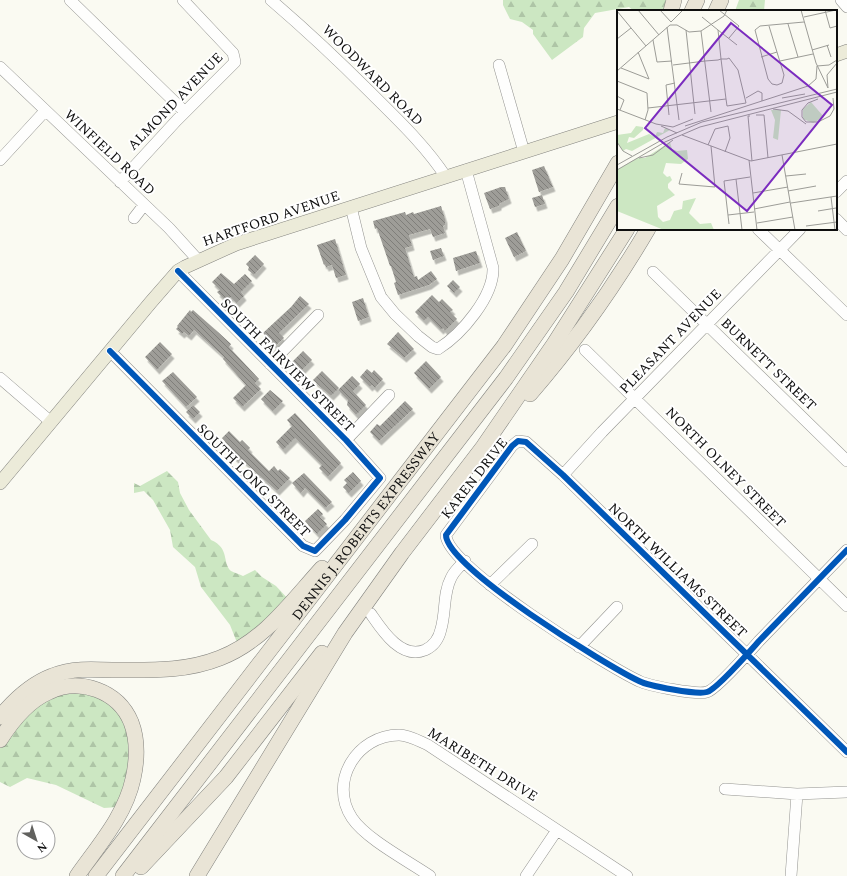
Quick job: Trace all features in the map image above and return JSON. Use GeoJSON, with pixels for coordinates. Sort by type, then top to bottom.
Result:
{"type":"FeatureCollection","features":[{"type":"Feature","properties":{"kind":"highway"},"geometry":{"type":"LineString","coordinates":[[671,10],[674,0]]}},
{"type":"Feature","properties":{"kind":"highway"},"geometry":{"type":"LineString","coordinates":[[692,10],[697,0]]}},
{"type":"Feature","properties":{"kind":"highway"},"geometry":{"type":"LineString","coordinates":[[716,10],[721,0]]}},
{"type":"Feature","properties":{"kind":"highway","name":"DENNIS J. ROBERTS EXPRESSWAY"},"geometry":{"type":"LineString","coordinates":[[96,876],[520,323],[581,229],[617,164]]}},
{"type":"Feature","properties":{"kind":"highway","name":"DENNIS J. ROBERTS EXPRESSWAY"},"geometry":{"type":"LineString","coordinates":[[124,876],[506,378],[566,292],[617,208]]}},
{"type":"Feature","properties":{"kind":"highway"},"geometry":{"type":"LineString","coordinates":[[132,876],[230,773],[368,592],[402,552],[483,447],[554,344],[626,230]]}},
{"type":"Feature","properties":{"kind":"highway"},"geometry":{"type":"LineString","coordinates":[[483,447],[579,336],[612,288],[647,230]]}},
{"type":"Feature","properties":{"kind":"highway"},"geometry":{"type":"LineString","coordinates":[[0,717],[32,686],[44,679],[62,673],[90,670],[179,669],[201,665],[232,653],[252,640],[274,622],[388,497]]}},
{"type":"Feature","properties":{"kind":"highway"},"geometry":{"type":"LineString","coordinates":[[197,876],[314,681],[402,552]]}},
{"type":"Feature","properties":{"kind":"highway"},"geometry":{"type":"LineString","coordinates":[[0,740],[17,717],[33,702],[49,692],[63,687],[78,685],[101,691],[119,705],[128,717],[134,731],[136,749],[135,769],[130,789],[114,823],[76,876]]}},
{"type":"Feature","properties":{"kind":"main road"},"geometry":{"type":"LineString","coordinates":[[837,55],[847,51]]}},
{"type":"Feature","properties":{"kind":"main road","name":"HARTFORD AVENUE"},"geometry":{"type":"LineString","coordinates":[[0,484],[178,271],[227,247],[617,122]]}},
{"type":"Feature","properties":{"kind":"street"},"geometry":{"type":"LineString","coordinates":[[70,0],[185,112]]}},
{"type":"Feature","properties":{"kind":"street","name":"ALMOND AVENUE"},"geometry":{"type":"LineString","coordinates":[[120,182],[185,112],[235,62],[236,59],[233,53],[183,0]]}},
{"type":"Feature","properties":{"kind":"street","name":"WOODWARD ROAD"},"geometry":{"type":"LineString","coordinates":[[271,0],[318,41],[404,125],[435,161],[446,177]]}},
{"type":"Feature","properties":{"kind":"street"},"geometry":{"type":"LineString","coordinates":[[842,0],[847,8]]}},
{"type":"Feature","properties":{"kind":"street"},"geometry":{"type":"LineString","coordinates":[[499,65],[524,152]]}},
{"type":"Feature","properties":{"kind":"street","name":"WINFIELD ROAD"},"geometry":{"type":"LineString","coordinates":[[0,67],[144,205],[198,260]]}},
{"type":"Feature","properties":{"kind":"street"},"geometry":{"type":"LineString","coordinates":[[0,160],[45,111]]}},
{"type":"Feature","properties":{"kind":"street"},"geometry":{"type":"LineString","coordinates":[[351,207],[361,248],[381,297],[395,314],[418,336],[436,349],[443,346],[455,335],[478,309],[493,282],[493,268],[466,170]]}},
{"type":"Feature","properties":{"kind":"street"},"geometry":{"type":"LineString","coordinates":[[837,191],[847,181]]}},
{"type":"Feature","properties":{"kind":"street"},"geometry":{"type":"LineString","coordinates":[[134,218],[144,205]]}},
{"type":"Feature","properties":{"kind":"street"},"geometry":{"type":"LineString","coordinates":[[837,220],[847,230]]}},
{"type":"Feature","properties":{"kind":"street"},"geometry":{"type":"LineString","coordinates":[[759,230],[847,315]]}},
{"type":"Feature","properties":{"kind":"street","name":"PLEASANT AVENUE"},"geometry":{"type":"LineString","coordinates":[[563,475],[799,230]]}},
{"type":"Feature","properties":{"kind":"street","name":"SOUTH FAIRVIEW STREET"},"geometry":{"type":"LineString","coordinates":[[178,271],[346,440],[380,478]]}},
{"type":"Feature","properties":{"kind":"street","name":"BURNETT STREET"},"geometry":{"type":"LineString","coordinates":[[653,272],[847,461]]}},
{"type":"Feature","properties":{"kind":"street"},"geometry":{"type":"LineString","coordinates":[[270,364],[318,315]]}},
{"type":"Feature","properties":{"kind":"street","name":"NORTH OLNEY STREET"},"geometry":{"type":"LineString","coordinates":[[585,350],[756,519],[847,606]]}},
{"type":"Feature","properties":{"kind":"street","name":"SOUTH LONG STREET"},"geometry":{"type":"LineString","coordinates":[[110,351],[251,494],[308,549],[315,551],[326,542],[380,478]]}},
{"type":"Feature","properties":{"kind":"street"},"geometry":{"type":"LineString","coordinates":[[0,378],[52,422]]}},
{"type":"Feature","properties":{"kind":"street"},"geometry":{"type":"LineString","coordinates":[[346,440],[389,395]]}},
{"type":"Feature","properties":{"kind":"street","name":"KAREN DRIVE"},"geometry":{"type":"LineString","coordinates":[[465,561],[452,548],[446,538],[446,535],[512,446],[518,441],[526,442]]}},
{"type":"Feature","properties":{"kind":"street","name":"NORTH WILLIAMS STREET"},"geometry":{"type":"LineString","coordinates":[[526,442],[563,475],[847,752]]}},
{"type":"Feature","properties":{"kind":"street"},"geometry":{"type":"LineString","coordinates":[[490,585],[532,544]]}},
{"type":"Feature","properties":{"kind":"street"},"geometry":{"type":"LineString","coordinates":[[371,614],[388,637],[404,649],[415,652],[430,647],[440,634],[447,589],[451,577],[465,561],[490,585],[523,610],[614,669],[641,682],[672,690],[699,693],[709,692],[847,550]]}},
{"type":"Feature","properties":{"kind":"street"},"geometry":{"type":"LineString","coordinates":[[579,647],[617,607]]}},
{"type":"Feature","properties":{"kind":"street","name":"MARIBETH DRIVE"},"geometry":{"type":"LineString","coordinates":[[430,876],[366,833],[349,813],[344,787],[349,763],[358,752],[379,738],[400,735],[410,737],[428,745],[627,876]]}},
{"type":"Feature","properties":{"kind":"street"},"geometry":{"type":"LineString","coordinates":[[725,790],[797,794],[847,792]]}},
{"type":"Feature","properties":{"kind":"street"},"geometry":{"type":"LineString","coordinates":[[791,876],[797,794]]}},
{"type":"Feature","properties":{"kind":"street"},"geometry":{"type":"LineString","coordinates":[[526,876],[557,830]]}},
{"type":"Feature","properties":{"kind":"green space"},"geometry":{"type":"Polygon","coordinates":[[[503,0],[672,0],[669,10],[633,10],[629,7],[595,13],[584,28],[583,37],[552,60],[533,34],[533,30],[522,22],[510,19],[503,5],[503,0]]]}},
{"type":"Feature","properties":{"kind":"green space"},"geometry":{"type":"Polygon","coordinates":[[[739,0],[765,0],[764,10],[735,10],[739,0]]]}},
{"type":"Feature","properties":{"kind":"green space"},"geometry":{"type":"Polygon","coordinates":[[[167,471],[178,482],[180,493],[189,510],[211,540],[221,547],[228,568],[231,571],[243,576],[255,570],[262,577],[276,586],[290,601],[238,645],[230,625],[201,587],[195,567],[173,547],[170,530],[153,500],[144,491],[134,493],[134,483],[140,486],[167,471]]]}},
{"type":"Feature","properties":{"kind":"green space"},"geometry":{"type":"Polygon","coordinates":[[[67,685],[113,701],[133,744],[119,807],[104,808],[56,785],[27,778],[10,787],[0,782],[0,736],[67,685]]]}},
{"type":"Feature","properties":{"kind":"building"},"geometry":{"type":"Polygon","coordinates":[[[544,166],[553,187],[539,192],[532,170],[544,166]]]}},
{"type":"Feature","properties":{"kind":"building"},"geometry":{"type":"Polygon","coordinates":[[[505,187],[509,199],[499,204],[499,206],[490,209],[484,193],[505,187]]]}},
{"type":"Feature","properties":{"kind":"building"},"geometry":{"type":"Polygon","coordinates":[[[542,195],[545,204],[535,207],[532,198],[542,195]]]}},
{"type":"Feature","properties":{"kind":"building"},"geometry":{"type":"Polygon","coordinates":[[[441,206],[445,219],[445,225],[443,226],[445,233],[433,237],[430,229],[409,235],[412,246],[405,248],[414,277],[417,276],[418,280],[431,271],[437,279],[429,285],[398,295],[391,266],[373,221],[405,212],[406,215],[413,212],[414,214],[441,206]]]}},
{"type":"Feature","properties":{"kind":"building"},"geometry":{"type":"Polygon","coordinates":[[[517,232],[526,251],[514,257],[505,238],[517,232]]]}},
{"type":"Feature","properties":{"kind":"building"},"geometry":{"type":"Polygon","coordinates":[[[335,239],[346,275],[336,278],[332,265],[326,267],[325,264],[324,265],[317,245],[335,239]]]}},
{"type":"Feature","properties":{"kind":"building"},"geometry":{"type":"Polygon","coordinates":[[[441,248],[444,256],[433,260],[430,251],[441,248]]]}},
{"type":"Feature","properties":{"kind":"building"},"geometry":{"type":"Polygon","coordinates":[[[476,251],[480,263],[456,271],[453,258],[476,251]]]}},
{"type":"Feature","properties":{"kind":"building"},"geometry":{"type":"Polygon","coordinates":[[[255,255],[264,264],[254,275],[248,270],[249,267],[246,264],[255,255]]]}},
{"type":"Feature","properties":{"kind":"building"},"geometry":{"type":"Polygon","coordinates":[[[221,273],[234,284],[245,274],[252,281],[241,292],[244,296],[237,303],[231,297],[226,301],[217,292],[220,290],[212,282],[221,273]]]}},
{"type":"Feature","properties":{"kind":"building"},"geometry":{"type":"Polygon","coordinates":[[[453,280],[460,287],[454,293],[447,286],[453,280]]]}},
{"type":"Feature","properties":{"kind":"building"},"geometry":{"type":"Polygon","coordinates":[[[432,295],[439,302],[442,299],[453,310],[450,312],[457,319],[445,331],[443,328],[441,330],[428,317],[424,321],[415,312],[432,295]]]}},
{"type":"Feature","properties":{"kind":"building"},"geometry":{"type":"Polygon","coordinates":[[[300,296],[309,304],[279,333],[284,338],[275,346],[263,333],[291,307],[300,296]]]}},
{"type":"Feature","properties":{"kind":"building"},"geometry":{"type":"Polygon","coordinates":[[[363,298],[369,317],[358,321],[352,302],[363,298]]]}},
{"type":"Feature","properties":{"kind":"building"},"geometry":{"type":"Polygon","coordinates":[[[190,310],[191,312],[193,310],[231,344],[229,347],[259,379],[255,383],[261,389],[242,407],[233,398],[246,385],[223,359],[224,357],[194,330],[189,336],[184,332],[182,334],[176,329],[190,310]]]}},
{"type":"Feature","properties":{"kind":"building"},"geometry":{"type":"Polygon","coordinates":[[[398,332],[414,349],[404,358],[387,344],[398,332]]]}},
{"type":"Feature","properties":{"kind":"building"},"geometry":{"type":"Polygon","coordinates":[[[160,342],[172,354],[157,370],[145,357],[160,342]]]}},
{"type":"Feature","properties":{"kind":"building"},"geometry":{"type":"Polygon","coordinates":[[[303,351],[312,360],[299,373],[290,364],[303,351]]]}},
{"type":"Feature","properties":{"kind":"building"},"geometry":{"type":"Polygon","coordinates":[[[426,361],[441,377],[429,389],[414,373],[426,361]]]}},
{"type":"Feature","properties":{"kind":"building"},"geometry":{"type":"Polygon","coordinates":[[[367,369],[372,373],[374,370],[383,379],[375,388],[372,385],[370,387],[360,377],[367,369]]]}},
{"type":"Feature","properties":{"kind":"building"},"geometry":{"type":"Polygon","coordinates":[[[322,371],[339,388],[331,396],[313,380],[322,371]]]}},
{"type":"Feature","properties":{"kind":"building"},"geometry":{"type":"Polygon","coordinates":[[[173,372],[197,397],[186,407],[162,381],[173,372]]]}},
{"type":"Feature","properties":{"kind":"building"},"geometry":{"type":"Polygon","coordinates":[[[352,376],[360,384],[353,391],[366,405],[356,415],[347,405],[348,400],[338,390],[352,376]]]}},
{"type":"Feature","properties":{"kind":"building"},"geometry":{"type":"Polygon","coordinates":[[[270,390],[283,401],[273,411],[261,399],[270,390]]]}},
{"type":"Feature","properties":{"kind":"building"},"geometry":{"type":"Polygon","coordinates":[[[405,401],[413,409],[379,441],[370,432],[377,424],[380,426],[405,401]]]}},
{"type":"Feature","properties":{"kind":"building"},"geometry":{"type":"Polygon","coordinates":[[[193,405],[200,412],[193,419],[186,412],[193,405]]]}},
{"type":"Feature","properties":{"kind":"building"},"geometry":{"type":"Polygon","coordinates":[[[295,413],[341,463],[328,477],[319,468],[322,465],[295,438],[283,450],[276,442],[292,426],[287,420],[295,413]]]}},
{"type":"Feature","properties":{"kind":"building"},"geometry":{"type":"Polygon","coordinates":[[[229,431],[240,442],[242,440],[250,448],[248,450],[269,471],[274,466],[278,471],[280,469],[290,478],[277,491],[240,458],[237,460],[229,452],[232,449],[222,438],[229,431]]]}},
{"type":"Feature","properties":{"kind":"building"},"geometry":{"type":"Polygon","coordinates":[[[353,472],[361,481],[349,493],[343,487],[347,483],[344,480],[353,472]]]}},
{"type":"Feature","properties":{"kind":"building"},"geometry":{"type":"Polygon","coordinates":[[[304,473],[332,502],[325,508],[305,488],[301,493],[292,483],[304,473]]]}},
{"type":"Feature","properties":{"kind":"building"},"geometry":{"type":"Polygon","coordinates":[[[318,509],[323,514],[320,517],[327,524],[317,534],[305,521],[318,509]]]}},
{"type":"Feature","properties":{"kind":"cycle path"},"geometry":{"type":"LineString","coordinates":[[110,351],[303,546],[315,551],[345,520],[380,478],[346,440],[178,271]]}},
{"type":"Feature","properties":{"kind":"cycle path"},"geometry":{"type":"LineString","coordinates":[[847,550],[759,641],[748,653],[741,661],[718,684],[707,692],[702,693],[673,690],[639,681],[564,637],[530,614],[472,569],[453,550],[446,535],[512,446],[518,441],[526,442],[563,475],[847,752]]}}]}
